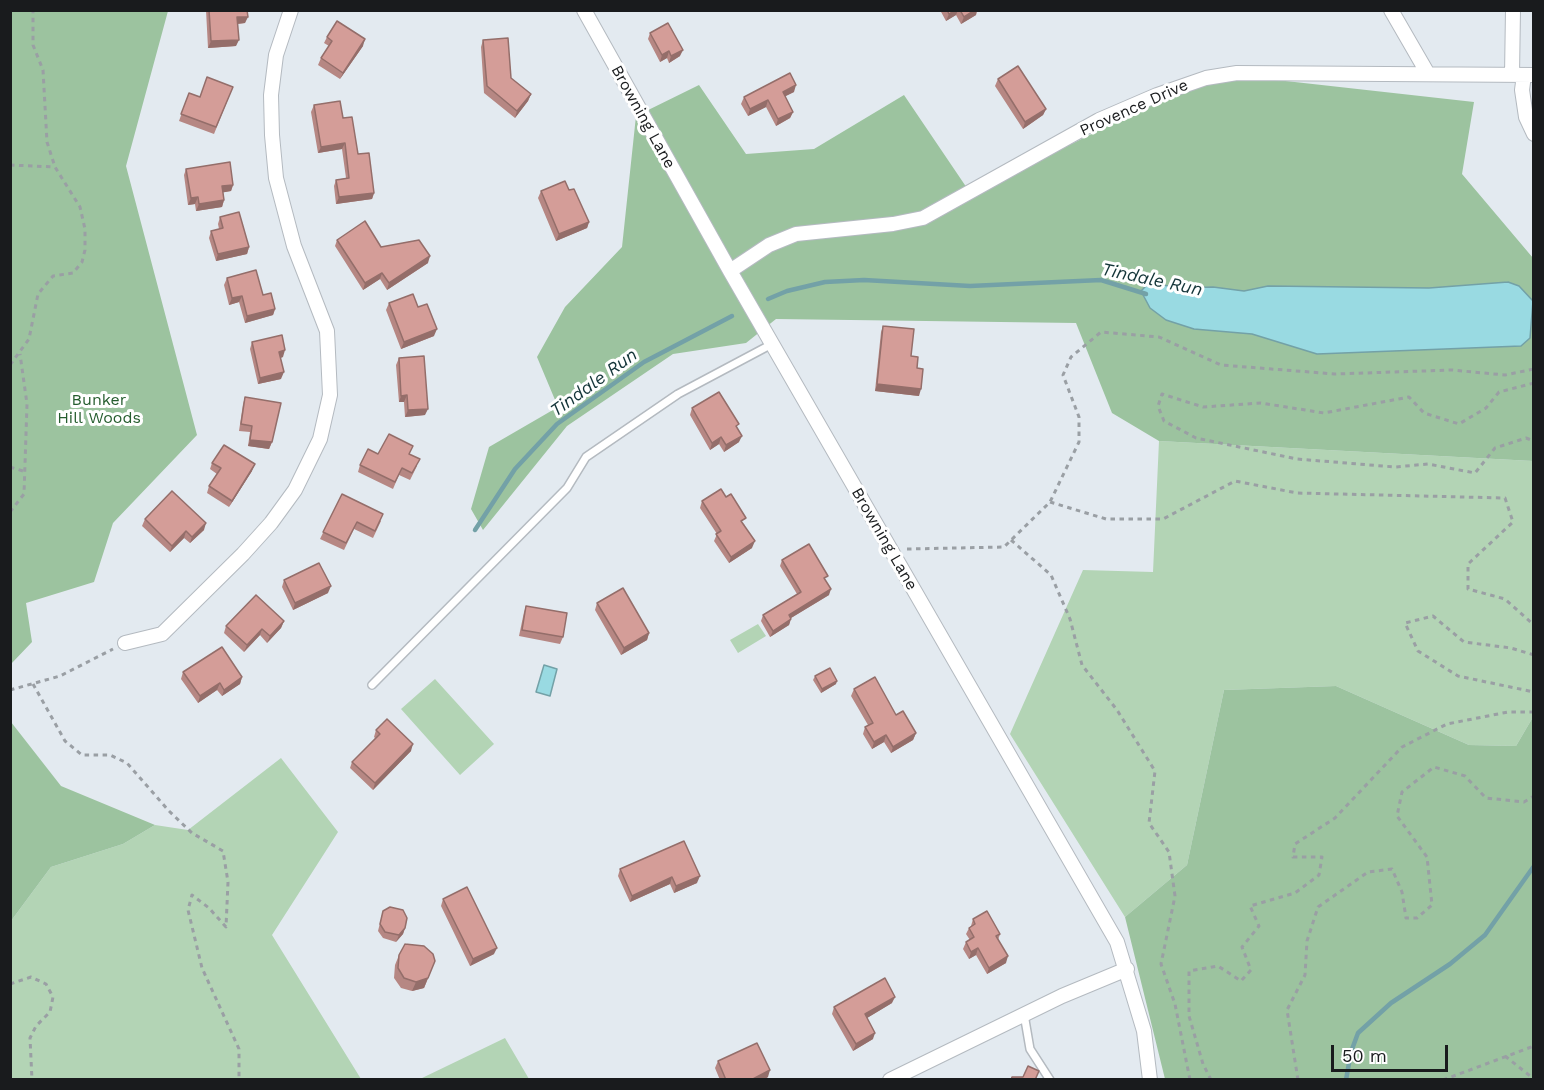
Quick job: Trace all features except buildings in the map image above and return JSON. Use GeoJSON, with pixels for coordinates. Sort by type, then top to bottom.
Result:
{"type":"FeatureCollection","features":[{"type":"Feature","properties":{"kind":"street"},"geometry":{"type":"LineString","coordinates":[[125,643],[162,634],[243,554],[271,523],[295,490],[320,439],[330,395],[327,331],[294,246],[276,178],[273,135],[271,95],[276,55],[291,10]]}},
{"type":"Feature","properties":{"kind":"street","name":"Browning Lane"},"geometry":{"type":"LineString","coordinates":[[584,10],[730,271],[1086,884],[1117,942],[1144,1031],[1150,1080]]}},
{"type":"Feature","properties":{"kind":"street"},"geometry":{"type":"LineString","coordinates":[[1391,10],[1428,74]]}},
{"type":"Feature","properties":{"kind":"street"},"geometry":{"type":"LineString","coordinates":[[1513,10],[1523,75],[1522,90],[1526,117],[1533,134]]}},
{"type":"Feature","properties":{"kind":"street","name":"Provence Drive"},"geometry":{"type":"LineString","coordinates":[[730,271],[770,245],[796,234],[893,224],[923,218],[1099,120],[1157,95],[1206,78],[1237,73],[1523,75]]}},
{"type":"Feature","properties":{"kind":"street"},"geometry":{"type":"LineString","coordinates":[[899,1078],[1024,1014],[1127,969]]}},
{"type":"Feature","properties":{"kind":"lane"},"geometry":{"type":"LineString","coordinates":[[372,685],[567,488],[586,457],[678,393],[772,344]]}},
{"type":"Feature","properties":{"kind":"lane"},"geometry":{"type":"LineString","coordinates":[[1024,1014],[1030,1049],[1050,1080]]}},
{"type":"Feature","properties":{"kind":"path"},"geometry":{"type":"LineString","coordinates":[[10,365],[29,339],[38,294],[53,276],[73,273],[82,262],[85,250],[85,229],[80,207],[55,167],[47,142],[43,70],[33,45],[33,10]]}},
{"type":"Feature","properties":{"kind":"path"},"geometry":{"type":"LineString","coordinates":[[10,165],[55,167]]}},
{"type":"Feature","properties":{"kind":"path"},"geometry":{"type":"LineString","coordinates":[[890,549],[1004,547],[1050,502],[1079,442],[1078,417],[1064,375],[1071,357],[1101,332],[1159,337],[1221,365],[1335,374],[1452,370],[1505,375],[1533,369]]}},
{"type":"Feature","properties":{"kind":"path"},"geometry":{"type":"LineString","coordinates":[[10,513],[24,494],[27,404],[20,354]]}},
{"type":"Feature","properties":{"kind":"path"},"geometry":{"type":"LineString","coordinates":[[1533,383],[1499,392],[1486,408],[1459,424],[1424,413],[1409,397],[1324,413],[1261,403],[1203,407],[1162,394],[1158,406],[1164,421],[1196,438],[1297,459],[1395,467],[1428,464],[1475,473],[1495,448],[1526,438],[1533,441]]}},
{"type":"Feature","properties":{"kind":"path"},"geometry":{"type":"LineString","coordinates":[[10,467],[23,471]]}},
{"type":"Feature","properties":{"kind":"path"},"geometry":{"type":"LineString","coordinates":[[1050,502],[1106,519],[1163,519],[1235,481],[1297,493],[1505,498],[1513,522],[1468,564],[1468,589],[1505,599],[1533,626]]}},
{"type":"Feature","properties":{"kind":"path"},"geometry":{"type":"LineString","coordinates":[[1011,540],[1051,574],[1070,619],[1082,665],[1118,710],[1155,771],[1149,823],[1168,852],[1175,896],[1161,964],[1174,1004],[1190,1080]]}},
{"type":"Feature","properties":{"kind":"path"},"geometry":{"type":"LineString","coordinates":[[1533,655],[1511,648],[1464,642],[1433,616],[1405,623],[1418,651],[1458,676],[1533,692]]}},
{"type":"Feature","properties":{"kind":"path"},"geometry":{"type":"LineString","coordinates":[[10,690],[60,676],[125,643]]}},
{"type":"Feature","properties":{"kind":"path"},"geometry":{"type":"LineString","coordinates":[[33,684],[65,741],[82,755],[110,755],[127,763],[184,825],[222,851],[228,882],[229,906],[226,927],[209,908],[192,895],[188,910],[202,968],[239,1049],[239,1080]]}},
{"type":"Feature","properties":{"kind":"path"},"geometry":{"type":"LineString","coordinates":[[1211,1080],[1203,1064],[1189,1016],[1189,970],[1218,966],[1241,981],[1251,970],[1242,947],[1259,926],[1250,906],[1295,893],[1319,874],[1322,857],[1293,857],[1295,844],[1335,818],[1402,747],[1447,724],[1508,712],[1533,712]]}},
{"type":"Feature","properties":{"kind":"path"},"geometry":{"type":"LineString","coordinates":[[1298,1080],[1287,1010],[1305,975],[1308,941],[1318,908],[1368,872],[1392,869],[1402,892],[1406,918],[1417,918],[1432,905],[1427,857],[1397,816],[1402,792],[1434,767],[1465,776],[1486,798],[1524,802],[1533,796]]}},
{"type":"Feature","properties":{"kind":"path"},"geometry":{"type":"LineString","coordinates":[[10,984],[31,977],[46,984],[53,998],[50,1012],[36,1026],[30,1038],[32,1080]]}},
{"type":"Feature","properties":{"kind":"path"},"geometry":{"type":"LineString","coordinates":[[1443,1080],[1533,1046]]}},
{"type":"Feature","properties":{"kind":"path"},"geometry":{"type":"LineString","coordinates":[[1505,1056],[1533,1079]]}},
{"type":"Feature","properties":{"kind":"green space","name":"Bunker Hill Woods"},"geometry":{"type":"Polygon","coordinates":[[[11,10],[168,11],[126,166],[197,435],[113,523],[94,582],[26,603],[32,642],[11,664],[11,10]]]}},
{"type":"Feature","properties":{"kind":"green space"},"geometry":{"type":"Polygon","coordinates":[[[1214,73],[1474,102],[1462,174],[1533,258],[1533,461],[1159,441],[1112,413],[1076,323],[776,319],[746,343],[673,354],[567,426],[483,530],[471,509],[489,447],[558,407],[537,357],[565,307],[622,247],[636,116],[699,85],[746,154],[814,149],[904,95],[971,194],[1214,73]]]}},
{"type":"Feature","properties":{"kind":"green space"},"geometry":{"type":"Polygon","coordinates":[[[1159,441],[1533,461],[1533,717],[1516,746],[1469,745],[1336,686],[1224,690],[1187,865],[1125,917],[1010,734],[1083,570],[1153,572],[1159,441]]]}},
{"type":"Feature","properties":{"kind":"green space"},"geometry":{"type":"Polygon","coordinates":[[[758,624],[766,636],[738,653],[730,640],[758,624]]]}},
{"type":"Feature","properties":{"kind":"green space"},"geometry":{"type":"Polygon","coordinates":[[[435,679],[494,744],[460,775],[401,709],[435,679]]]}},
{"type":"Feature","properties":{"kind":"green space"},"geometry":{"type":"Polygon","coordinates":[[[1336,686],[1469,745],[1516,746],[1533,717],[1533,1079],[1165,1079],[1125,917],[1187,865],[1224,690],[1336,686]]]}},
{"type":"Feature","properties":{"kind":"green space"},"geometry":{"type":"Polygon","coordinates":[[[11,722],[61,786],[155,825],[123,844],[51,867],[11,921],[11,722]]]}},
{"type":"Feature","properties":{"kind":"green space"},"geometry":{"type":"Polygon","coordinates":[[[281,758],[338,832],[272,935],[361,1079],[11,1080],[11,921],[51,867],[123,844],[155,825],[188,830],[281,758]]]}},
{"type":"Feature","properties":{"kind":"green space"},"geometry":{"type":"Polygon","coordinates":[[[505,1038],[529,1079],[420,1079],[505,1038]]]}},
{"type":"Feature","properties":{"kind":"water"},"geometry":{"type":"Polygon","coordinates":[[[1508,282],[1519,286],[1533,301],[1530,338],[1521,346],[1317,354],[1252,334],[1194,329],[1166,320],[1150,308],[1141,291],[1149,283],[1182,288],[1213,287],[1244,291],[1268,286],[1429,288],[1508,282]]]}},
{"type":"Feature","properties":{"kind":"water"},"geometry":{"type":"Polygon","coordinates":[[[544,665],[557,669],[550,696],[536,692],[544,665]]]}},
{"type":"Feature","properties":{"kind":"waterway","name":"Tindale Run"},"geometry":{"type":"LineString","coordinates":[[768,299],[787,291],[825,282],[864,280],[970,286],[1101,280],[1146,294]]}},
{"type":"Feature","properties":{"kind":"waterway","name":"Tindale Run"},"geometry":{"type":"LineString","coordinates":[[475,530],[515,469],[557,424],[644,362],[732,316]]}},
{"type":"Feature","properties":{"kind":"waterway"},"geometry":{"type":"LineString","coordinates":[[1346,1080],[1351,1052],[1358,1033],[1391,1003],[1450,964],[1485,935],[1534,866]]}}]}
